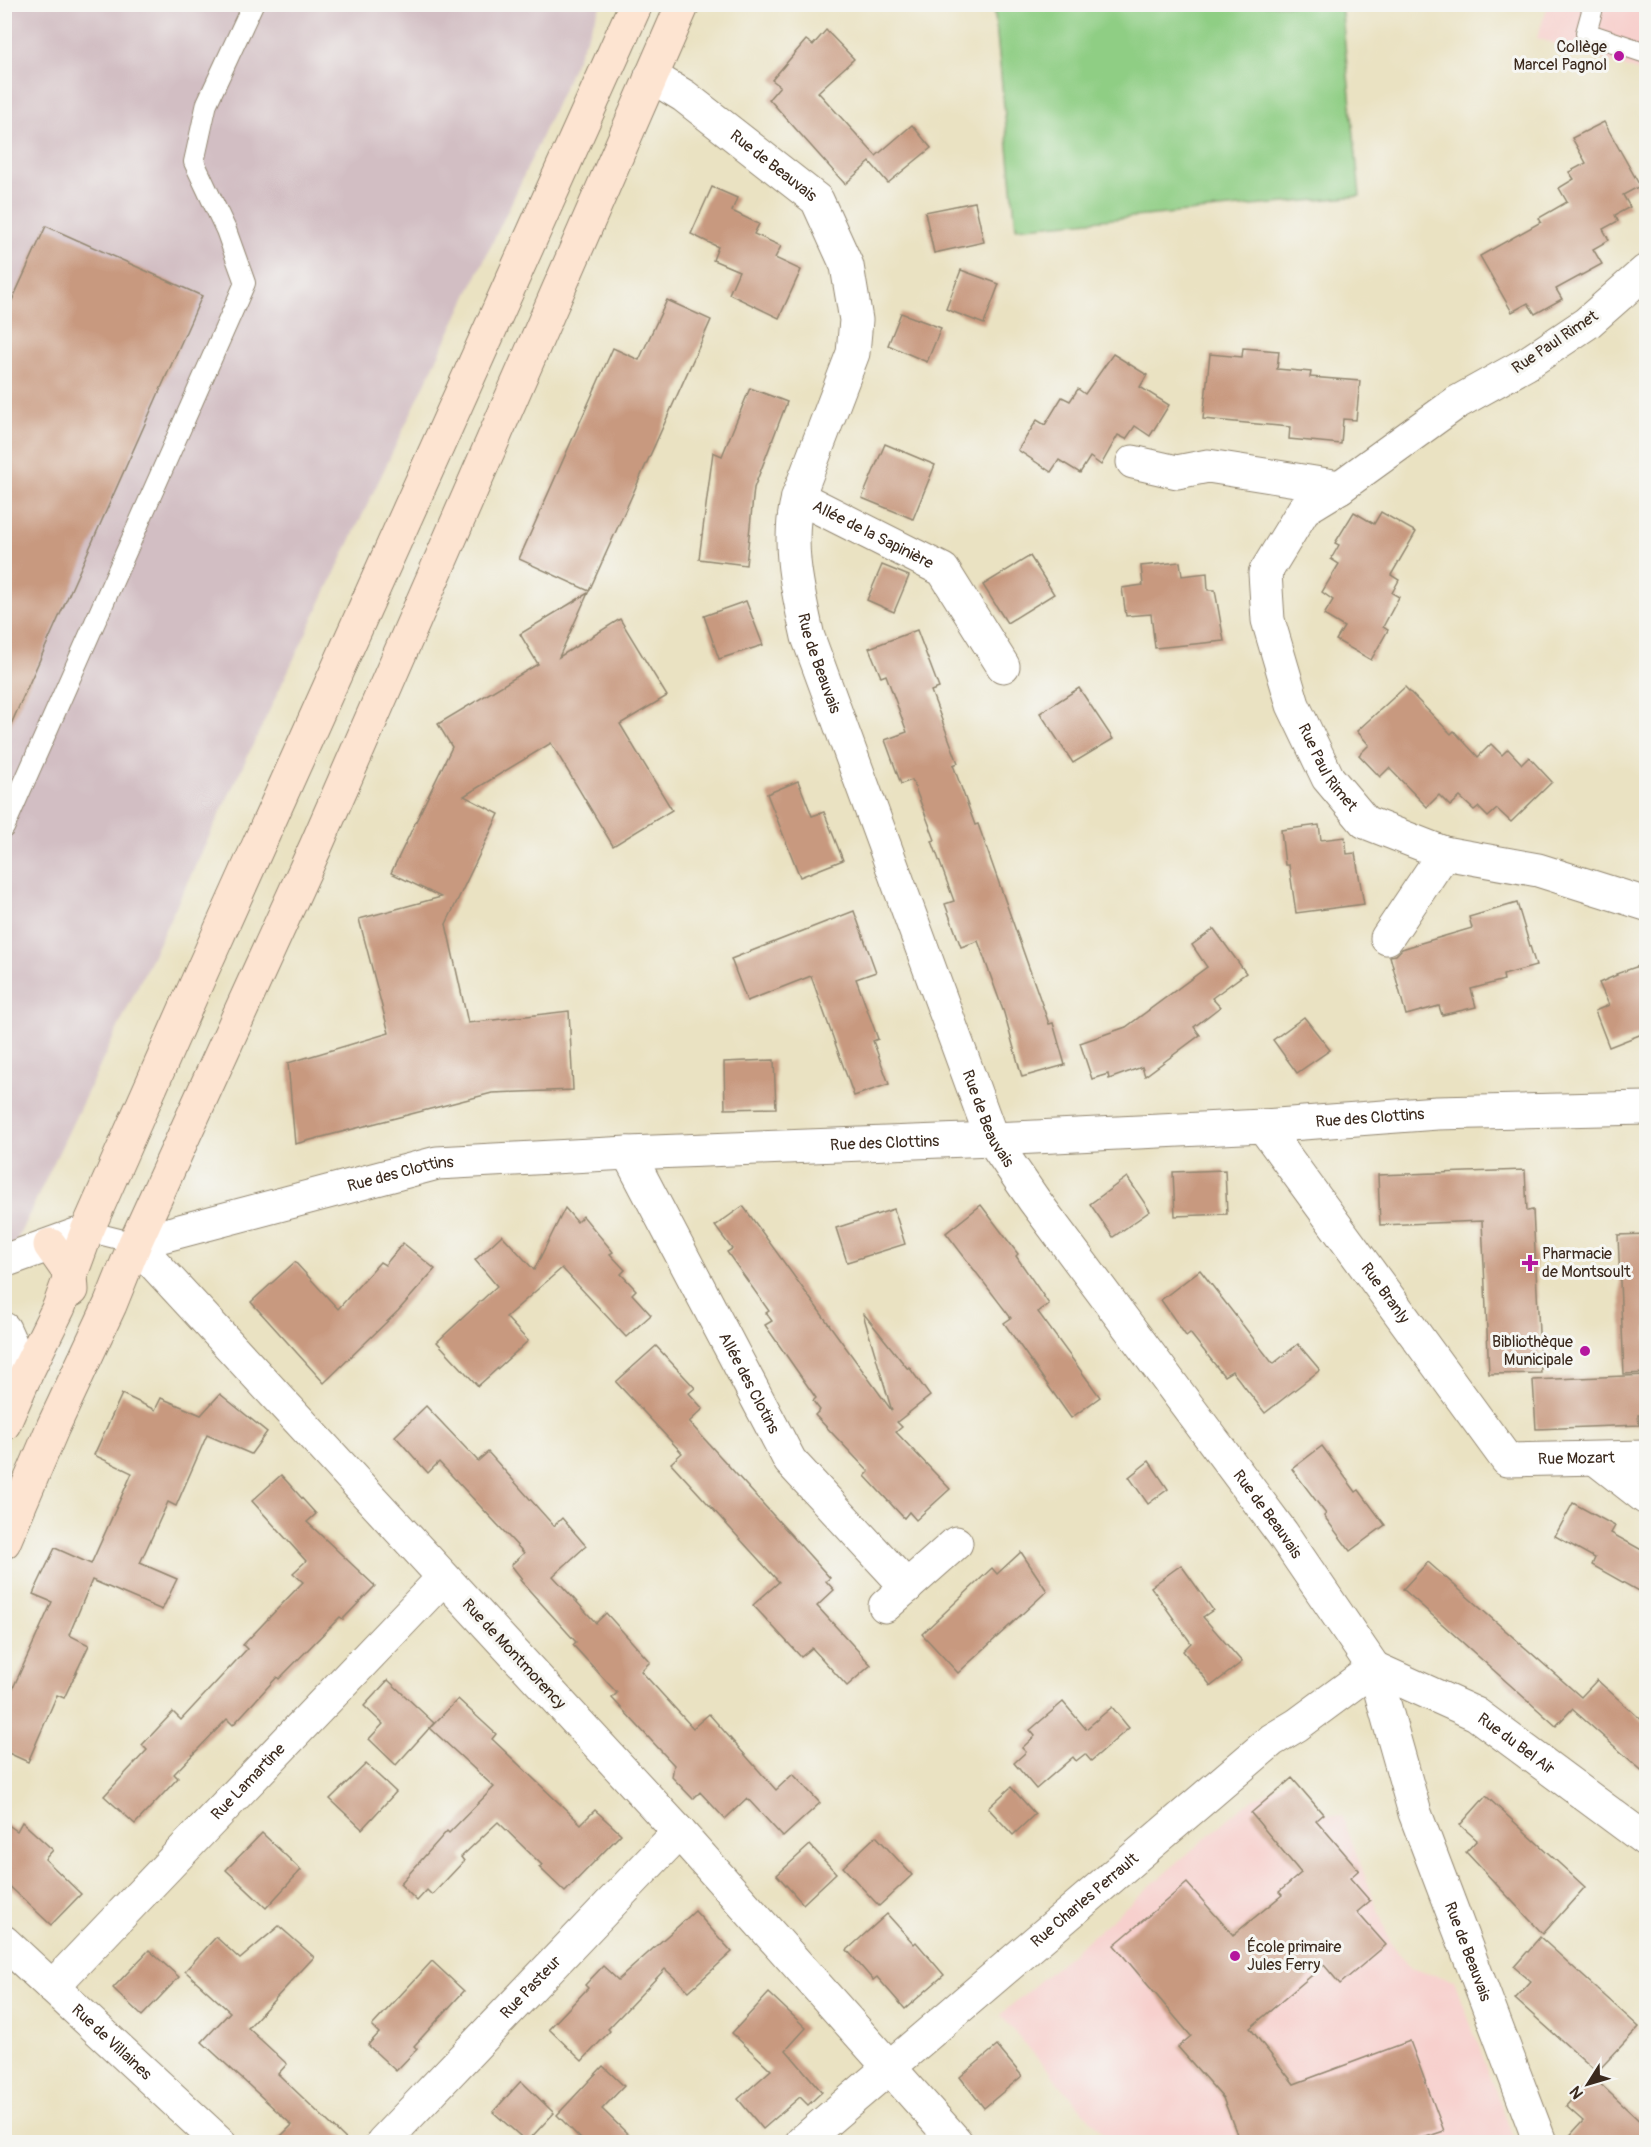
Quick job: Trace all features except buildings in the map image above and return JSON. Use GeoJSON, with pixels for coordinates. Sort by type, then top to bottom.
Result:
{"type":"FeatureCollection","features":[{"type":"Feature","properties":{"kind":"street"},"geometry":{"type":"LineString","coordinates":[[4,1424],[59,1307],[87,1231],[636,4]]}},
{"type":"Feature","properties":{"kind":"street"},"geometry":{"type":"LineString","coordinates":[[4,1542],[53,1428],[111,1305],[135,1243],[316,846],[683,4]]}},
{"type":"Feature","properties":{"kind":"street","name":"Rue de Beauvais"},"geometry":{"type":"LineString","coordinates":[[651,76],[684,96],[817,200],[847,266],[856,320],[853,353],[798,496],[794,513],[794,571],[808,638],[992,1139],[1034,1200],[1281,1533],[1374,1668],[1414,1813],[1540,2142]]}},
{"type":"Feature","properties":{"kind":"street","name":"Rue Paul Rimet"},"geometry":{"type":"LineString","coordinates":[[1647,271],[1587,323],[1526,363],[1456,403],[1340,487],[1304,508],[1265,573],[1268,620],[1293,705],[1328,778],[1365,822],[1444,853],[1538,870],[1647,904]]}},
{"type":"Feature","properties":{"kind":"street"},"geometry":{"type":"LineString","coordinates":[[1133,462],[1177,472],[1208,466],[1340,487]]}},
{"type":"Feature","properties":{"kind":"street","name":"Allée de la Sapinière"},"geometry":{"type":"LineString","coordinates":[[798,496],[943,570],[1003,666]]}},
{"type":"Feature","properties":{"kind":"street"},"geometry":{"type":"LineString","coordinates":[[1387,938],[1444,853]]}},
{"type":"Feature","properties":{"kind":"street","name":"Rue des Clottins"},"geometry":{"type":"LineString","coordinates":[[135,1243],[437,1163],[628,1152],[992,1139],[1263,1126],[1437,1113],[1647,1108]]}},
{"type":"Feature","properties":{"kind":"street","name":"Rue Branly"},"geometry":{"type":"LineString","coordinates":[[1263,1126],[1508,1460]]}},
{"type":"Feature","properties":{"kind":"street","name":"Allée des Clotins"},"geometry":{"type":"LineString","coordinates":[[628,1152],[790,1461],[896,1597],[956,1543]]}},
{"type":"Feature","properties":{"kind":"street"},"geometry":{"type":"LineString","coordinates":[[4,1261],[87,1231]]}},
{"type":"Feature","properties":{"kind":"street","name":"Rue de Montmorency"},"geometry":{"type":"LineString","coordinates":[[135,1243],[679,1832],[956,2142]]}},
{"type":"Feature","properties":{"kind":"street"},"geometry":{"type":"LineString","coordinates":[[50,1245],[71,1275],[74,1330],[53,1428]]}},
{"type":"Feature","properties":{"kind":"street"},"geometry":{"type":"LineString","coordinates":[[4,1329],[25,1376]]}},
{"type":"Feature","properties":{"kind":"street","name":"Rue Mozart"},"geometry":{"type":"LineString","coordinates":[[1508,1460],[1647,1457]]}},
{"type":"Feature","properties":{"kind":"street"},"geometry":{"type":"LineString","coordinates":[[1596,1459],[1647,1498]]}},
{"type":"Feature","properties":{"kind":"street","name":"Rue Lamartine"},"geometry":{"type":"LineString","coordinates":[[52,1987],[443,1578]]}},
{"type":"Feature","properties":{"kind":"street","name":"Rue du Bel Air"},"geometry":{"type":"LineString","coordinates":[[1374,1668],[1476,1714],[1647,1840]]}},
{"type":"Feature","properties":{"kind":"street","name":"Rue Charles Perrault"},"geometry":{"type":"LineString","coordinates":[[802,2142],[1272,1740],[1297,1725],[1374,1668]]}},
{"type":"Feature","properties":{"kind":"street","name":"Rue Pasteur"},"geometry":{"type":"LineString","coordinates":[[383,2142],[679,1832]]}},
{"type":"Feature","properties":{"kind":"street","name":"Rue de Villaines"},"geometry":{"type":"LineString","coordinates":[[4,1942],[219,2142]]}},
{"type":"Feature","properties":{"kind":"lane"},"geometry":{"type":"LineString","coordinates":[[4,828],[245,283],[226,230],[194,162],[207,103],[253,4]]}},
{"type":"Feature","properties":{"kind":"lane"},"geometry":{"type":"LineString","coordinates":[[1594,4],[1586,33],[1647,53]]}},
{"type":"Feature","properties":{"kind":"lane"},"geometry":{"type":"LineString","coordinates":[[87,1231],[135,1243]]}},
{"type":"Feature","properties":{"kind":"shaded area"},"geometry":{"type":"Polygon","coordinates":[[[5,5],[601,5],[516,193],[5,1265],[5,5]]]}},
{"type":"Feature","properties":{"kind":"shaded area","name":"Collège Marcel Pagnol"},"geometry":{"type":"Polygon","coordinates":[[[1548,5],[1646,5],[1646,74],[1537,38],[1548,5]]]}},
{"type":"Feature","properties":{"kind":"shaded area","name":"École primaire Jules Ferry"},"geometry":{"type":"Polygon","coordinates":[[[1292,1778],[1323,1814],[1342,1816],[1390,1942],[1410,1969],[1454,1980],[1515,2142],[1110,2142],[1000,2015],[1243,1806],[1292,1778]]]}},
{"type":"Feature","properties":{"kind":"green space"},"geometry":{"type":"Polygon","coordinates":[[[994,5],[1341,5],[1360,196],[1016,228],[994,5]]]}},
{"type":"Feature","properties":{"kind":"place","name":"Collège Marcel Pagnol"},"geometry":{"type":"Point","coordinates":[1619,56]}},
{"type":"Feature","properties":{"kind":"place","name":"Pharmacie de Montsoult"},"geometry":{"type":"Point","coordinates":[1530,1263]}},
{"type":"Feature","properties":{"kind":"place","name":"Bibliothèque Municipale"},"geometry":{"type":"Point","coordinates":[1585,1351]}},
{"type":"Feature","properties":{"kind":"place","name":"École primaire Jules Ferry"},"geometry":{"type":"Point","coordinates":[1235,1956]}}]}
